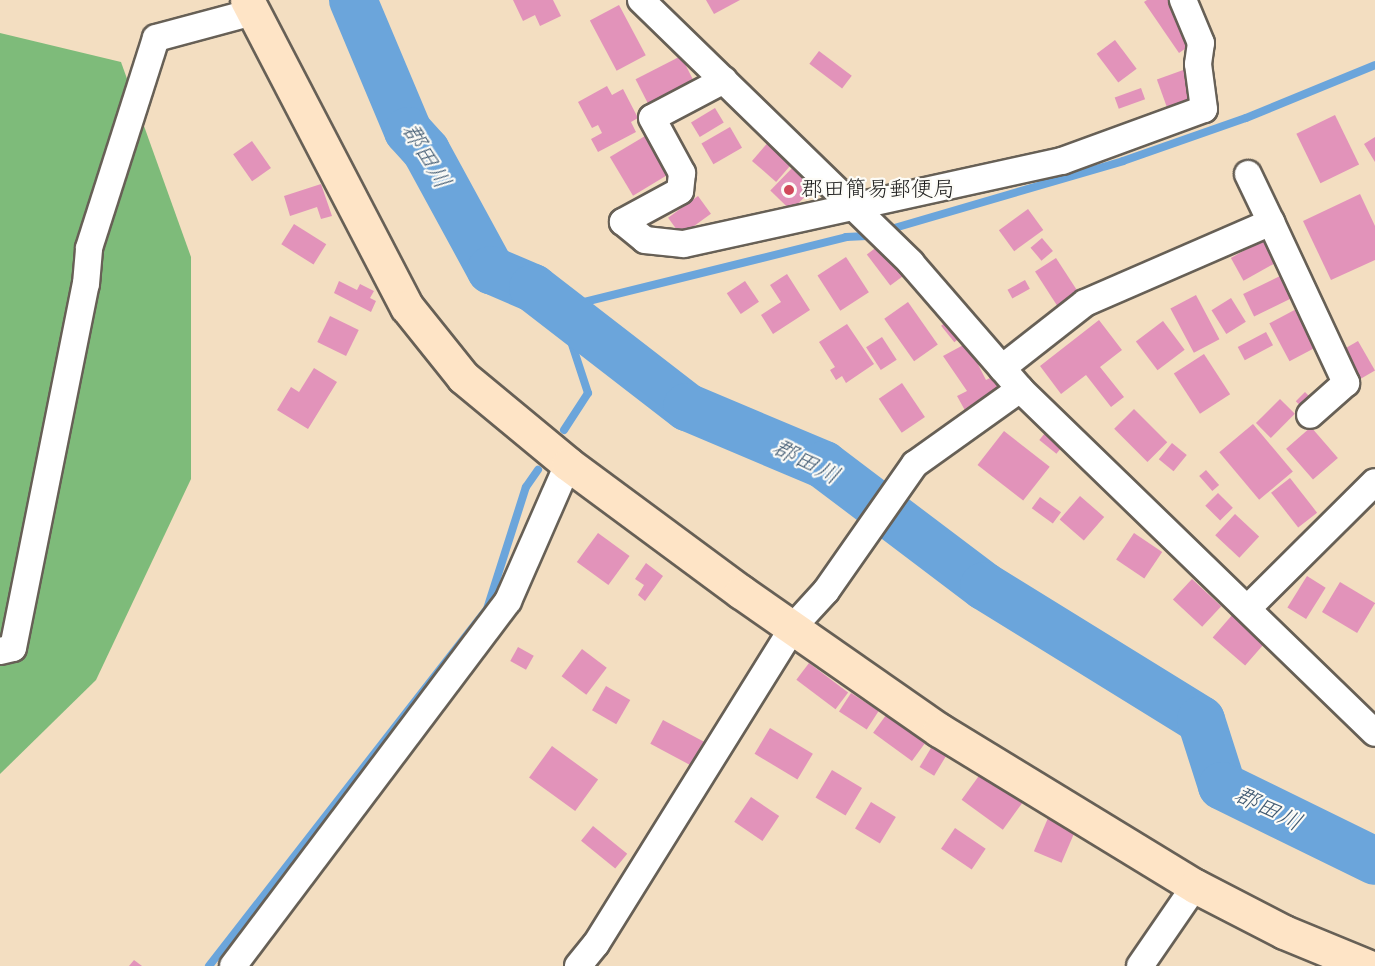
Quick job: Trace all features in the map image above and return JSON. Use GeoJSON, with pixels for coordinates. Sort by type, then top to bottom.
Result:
{"type":"FeatureCollection","features":[{"type":"Feature","properties":{"kind":"street"},"geometry":{"type":"LineString","coordinates":[[641,0],[893,246],[1020,388],[1249,608],[1375,733]]}},
{"type":"Feature","properties":{"kind":"street"},"geometry":{"type":"LineString","coordinates":[[723,80],[652,118],[682,173],[680,190],[623,222],[645,240],[684,244],[860,214],[1062,161],[1204,109],[1198,64],[1201,43],[1183,0]]}},
{"type":"Feature","properties":{"kind":"street"},"geometry":{"type":"LineString","coordinates":[[0,651],[13,648],[86,284],[89,249],[156,38],[250,6],[407,307],[463,377],[568,464],[939,730],[1196,886],[1284,932],[1367,966]]}},
{"type":"Feature","properties":{"kind":"street"},"geometry":{"type":"LineString","coordinates":[[1248,174],[1346,383],[1310,415]]}},
{"type":"Feature","properties":{"kind":"street"},"geometry":{"type":"LineString","coordinates":[[1002,368],[1085,303],[1271,222]]}},
{"type":"Feature","properties":{"kind":"street"},"geometry":{"type":"LineString","coordinates":[[578,966],[596,944],[794,627],[826,591],[915,464],[1020,388]]}},
{"type":"Feature","properties":{"kind":"street"},"geometry":{"type":"LineString","coordinates":[[233,966],[508,601],[568,464]]}},
{"type":"Feature","properties":{"kind":"street"},"geometry":{"type":"LineString","coordinates":[[1249,608],[1375,482]]}},
{"type":"Feature","properties":{"kind":"street"},"geometry":{"type":"LineString","coordinates":[[1140,966],[1196,886]]}},
{"type":"Feature","properties":{"kind":"green space"},"geometry":{"type":"Polygon","coordinates":[[[0,33],[121,62],[191,257],[191,479],[96,680],[0,774],[0,33]]]}},
{"type":"Feature","properties":{"kind":"building"},"geometry":{"type":"Polygon","coordinates":[[[513,0],[553,0],[561,16],[540,26],[535,15],[523,21],[513,0]]]}},
{"type":"Feature","properties":{"kind":"building"},"geometry":{"type":"Polygon","coordinates":[[[706,0],[740,0],[714,14],[706,0]]]}},
{"type":"Feature","properties":{"kind":"building"},"geometry":{"type":"Polygon","coordinates":[[[1172,0],[1199,39],[1179,53],[1144,2],[1172,0]]]}},
{"type":"Feature","properties":{"kind":"building"},"geometry":{"type":"Polygon","coordinates":[[[619,5],[646,55],[617,71],[590,20],[619,5]]]}},
{"type":"Feature","properties":{"kind":"building"},"geometry":{"type":"Polygon","coordinates":[[[1115,40],[1137,69],[1118,83],[1097,54],[1115,40]]]}},
{"type":"Feature","properties":{"kind":"building"},"geometry":{"type":"Polygon","coordinates":[[[819,51],[852,76],[842,88],[809,64],[819,51]]]}},
{"type":"Feature","properties":{"kind":"building"},"geometry":{"type":"Polygon","coordinates":[[[681,56],[696,85],[651,109],[636,79],[681,56]]]}},
{"type":"Feature","properties":{"kind":"building"},"geometry":{"type":"Polygon","coordinates":[[[1186,69],[1198,102],[1169,112],[1157,80],[1186,69]]]}},
{"type":"Feature","properties":{"kind":"building"},"geometry":{"type":"Polygon","coordinates":[[[607,86],[612,95],[623,89],[638,118],[631,122],[636,132],[598,152],[591,139],[602,133],[598,125],[592,128],[578,102],[607,86]]]}},
{"type":"Feature","properties":{"kind":"building"},"geometry":{"type":"Polygon","coordinates":[[[1141,88],[1145,99],[1119,109],[1115,98],[1141,88]]]}},
{"type":"Feature","properties":{"kind":"building"},"geometry":{"type":"Polygon","coordinates":[[[715,108],[724,123],[700,137],[691,122],[715,108]]]}},
{"type":"Feature","properties":{"kind":"building"},"geometry":{"type":"Polygon","coordinates":[[[1335,115],[1359,164],[1320,183],[1296,134],[1335,115]]]}},
{"type":"Feature","properties":{"kind":"building"},"geometry":{"type":"Polygon","coordinates":[[[730,127],[742,148],[713,164],[701,144],[730,127]]]}},
{"type":"Feature","properties":{"kind":"building"},"geometry":{"type":"Polygon","coordinates":[[[645,136],[668,175],[633,196],[610,157],[645,136]]]}},
{"type":"Feature","properties":{"kind":"building"},"geometry":{"type":"Polygon","coordinates":[[[1375,137],[1375,162],[1364,144],[1375,137]]]}},
{"type":"Feature","properties":{"kind":"building"},"geometry":{"type":"Polygon","coordinates":[[[771,139],[795,160],[776,182],[752,161],[771,139]]]}},
{"type":"Feature","properties":{"kind":"building"},"geometry":{"type":"Polygon","coordinates":[[[252,141],[271,168],[252,181],[233,154],[252,141]]]}},
{"type":"Feature","properties":{"kind":"building"},"geometry":{"type":"Polygon","coordinates":[[[796,164],[817,184],[791,211],[770,191],[796,164]]]}},
{"type":"Feature","properties":{"kind":"building"},"geometry":{"type":"Polygon","coordinates":[[[321,184],[332,216],[321,219],[317,207],[290,216],[284,196],[321,184]]]}},
{"type":"Feature","properties":{"kind":"building"},"geometry":{"type":"Polygon","coordinates":[[[1360,194],[1375,226],[1375,260],[1331,280],[1303,221],[1360,194]]]}},
{"type":"Feature","properties":{"kind":"building"},"geometry":{"type":"Polygon","coordinates":[[[698,196],[711,214],[681,236],[668,218],[698,196]]]}},
{"type":"Feature","properties":{"kind":"building"},"geometry":{"type":"Polygon","coordinates":[[[1028,209],[1043,230],[1014,251],[999,230],[1028,209]]]}},
{"type":"Feature","properties":{"kind":"building"},"geometry":{"type":"Polygon","coordinates":[[[294,224],[326,244],[314,264],[281,244],[294,224]]]}},
{"type":"Feature","properties":{"kind":"building"},"geometry":{"type":"Polygon","coordinates":[[[1042,238],[1053,251],[1041,261],[1031,248],[1042,238]]]}},
{"type":"Feature","properties":{"kind":"building"},"geometry":{"type":"Polygon","coordinates":[[[1265,239],[1278,262],[1243,281],[1231,258],[1265,239]]]}},
{"type":"Feature","properties":{"kind":"building"},"geometry":{"type":"Polygon","coordinates":[[[882,243],[905,274],[890,286],[867,254],[882,243]]]}},
{"type":"Feature","properties":{"kind":"building"},"geometry":{"type":"Polygon","coordinates":[[[846,257],[869,292],[840,311],[817,276],[846,257]]]}},
{"type":"Feature","properties":{"kind":"building"},"geometry":{"type":"Polygon","coordinates":[[[1056,258],[1083,299],[1062,313],[1035,272],[1056,258]]]}},
{"type":"Feature","properties":{"kind":"building"},"geometry":{"type":"Polygon","coordinates":[[[787,274],[810,310],[773,334],[761,315],[781,302],[770,285],[787,274]]]}},
{"type":"Feature","properties":{"kind":"building"},"geometry":{"type":"Polygon","coordinates":[[[1280,276],[1291,298],[1254,316],[1243,294],[1280,276]]]}},
{"type":"Feature","properties":{"kind":"building"},"geometry":{"type":"Polygon","coordinates":[[[1025,280],[1030,289],[1012,298],[1008,290],[1025,280]]]}},
{"type":"Feature","properties":{"kind":"building"},"geometry":{"type":"Polygon","coordinates":[[[339,281],[357,290],[360,284],[374,291],[370,298],[376,301],[371,312],[334,293],[339,281]]]}},
{"type":"Feature","properties":{"kind":"building"},"geometry":{"type":"Polygon","coordinates":[[[745,281],[759,302],[741,314],[727,293],[745,281]]]}},
{"type":"Feature","properties":{"kind":"building"},"geometry":{"type":"Polygon","coordinates":[[[1196,295],[1219,339],[1194,353],[1170,309],[1196,295]]]}},
{"type":"Feature","properties":{"kind":"building"},"geometry":{"type":"Polygon","coordinates":[[[1231,298],[1246,322],[1226,334],[1211,310],[1231,298]]]}},
{"type":"Feature","properties":{"kind":"building"},"geometry":{"type":"Polygon","coordinates":[[[908,302],[938,345],[914,361],[884,319],[908,302]]]}},
{"type":"Feature","properties":{"kind":"building"},"geometry":{"type":"Polygon","coordinates":[[[1302,306],[1322,344],[1290,361],[1269,323],[1302,306]]]}},
{"type":"Feature","properties":{"kind":"building"},"geometry":{"type":"Polygon","coordinates":[[[330,316],[359,330],[346,356],[317,342],[330,316]]]}},
{"type":"Feature","properties":{"kind":"building"},"geometry":{"type":"Polygon","coordinates":[[[952,317],[965,333],[954,342],[941,326],[952,317]]]}},
{"type":"Feature","properties":{"kind":"building"},"geometry":{"type":"Polygon","coordinates":[[[1099,320],[1122,350],[1100,367],[1124,397],[1111,407],[1086,375],[1061,394],[1040,366],[1099,320]]]}},
{"type":"Feature","properties":{"kind":"building"},"geometry":{"type":"Polygon","coordinates":[[[1163,321],[1185,350],[1158,370],[1136,341],[1163,321]]]}},
{"type":"Feature","properties":{"kind":"building"},"geometry":{"type":"Polygon","coordinates":[[[847,324],[874,364],[846,383],[842,376],[836,380],[830,370],[835,367],[819,342],[847,324]]]}},
{"type":"Feature","properties":{"kind":"building"},"geometry":{"type":"Polygon","coordinates":[[[1266,332],[1273,345],[1245,360],[1238,347],[1266,332]]]}},
{"type":"Feature","properties":{"kind":"building"},"geometry":{"type":"Polygon","coordinates":[[[882,337],[897,360],[881,370],[866,347],[882,337]]]}},
{"type":"Feature","properties":{"kind":"building"},"geometry":{"type":"Polygon","coordinates":[[[1358,341],[1375,370],[1361,378],[1344,349],[1358,341]]]}},
{"type":"Feature","properties":{"kind":"building"},"geometry":{"type":"Polygon","coordinates":[[[967,343],[986,380],[996,375],[1006,393],[967,414],[957,396],[967,391],[943,356],[967,343]]]}},
{"type":"Feature","properties":{"kind":"building"},"geometry":{"type":"Polygon","coordinates":[[[1204,354],[1230,394],[1200,414],[1174,374],[1204,354]]]}},
{"type":"Feature","properties":{"kind":"building"},"geometry":{"type":"Polygon","coordinates":[[[314,368],[337,382],[308,429],[277,410],[291,387],[299,392],[314,368]]]}},
{"type":"Feature","properties":{"kind":"building"},"geometry":{"type":"Polygon","coordinates":[[[902,383],[925,417],[902,433],[879,399],[902,383]]]}},
{"type":"Feature","properties":{"kind":"building"},"geometry":{"type":"Polygon","coordinates":[[[1305,392],[1315,402],[1306,411],[1296,401],[1305,392]]]}},
{"type":"Feature","properties":{"kind":"building"},"geometry":{"type":"Polygon","coordinates":[[[1280,399],[1295,414],[1271,438],[1256,423],[1280,399]]]}},
{"type":"Feature","properties":{"kind":"building"},"geometry":{"type":"Polygon","coordinates":[[[1134,409],[1167,442],[1147,462],[1114,429],[1134,409]]]}},
{"type":"Feature","properties":{"kind":"building"},"geometry":{"type":"Polygon","coordinates":[[[1253,424],[1293,471],[1259,500],[1219,452],[1253,424]]]}},
{"type":"Feature","properties":{"kind":"building"},"geometry":{"type":"Polygon","coordinates":[[[1311,427],[1338,458],[1313,480],[1286,449],[1311,427]]]}},
{"type":"Feature","properties":{"kind":"building"},"geometry":{"type":"Polygon","coordinates":[[[1004,431],[1050,467],[1023,501],[978,465],[1004,431]]]}},
{"type":"Feature","properties":{"kind":"building"},"geometry":{"type":"Polygon","coordinates":[[[1045,433],[1062,447],[1056,454],[1039,440],[1045,433]]]}},
{"type":"Feature","properties":{"kind":"building"},"geometry":{"type":"Polygon","coordinates":[[[1172,443],[1187,455],[1174,471],[1159,459],[1172,443]]]}},
{"type":"Feature","properties":{"kind":"building"},"geometry":{"type":"Polygon","coordinates":[[[1206,470],[1219,485],[1212,491],[1199,476],[1206,470]]]}},
{"type":"Feature","properties":{"kind":"building"},"geometry":{"type":"Polygon","coordinates":[[[1290,478],[1317,513],[1298,527],[1271,493],[1290,478]]]}},
{"type":"Feature","properties":{"kind":"building"},"geometry":{"type":"Polygon","coordinates":[[[1218,493],[1233,508],[1220,521],[1205,506],[1218,493]]]}},
{"type":"Feature","properties":{"kind":"building"},"geometry":{"type":"Polygon","coordinates":[[[1080,496],[1104,517],[1084,540],[1060,519],[1080,496]]]}},
{"type":"Feature","properties":{"kind":"building"},"geometry":{"type":"Polygon","coordinates":[[[1040,497],[1061,512],[1053,524],[1032,508],[1040,497]]]}},
{"type":"Feature","properties":{"kind":"building"},"geometry":{"type":"Polygon","coordinates":[[[1235,514],[1259,537],[1239,558],[1215,535],[1235,514]]]}},
{"type":"Feature","properties":{"kind":"building"},"geometry":{"type":"Polygon","coordinates":[[[598,533],[630,556],[608,585],[577,562],[598,533]]]}},
{"type":"Feature","properties":{"kind":"building"},"geometry":{"type":"Polygon","coordinates":[[[1134,533],[1162,552],[1144,579],[1116,560],[1134,533]]]}},
{"type":"Feature","properties":{"kind":"building"},"geometry":{"type":"Polygon","coordinates":[[[646,563],[663,576],[645,601],[638,595],[644,585],[635,579],[646,563]]]}},
{"type":"Feature","properties":{"kind":"building"},"geometry":{"type":"Polygon","coordinates":[[[1307,576],[1326,588],[1306,619],[1287,607],[1307,576]]]}},
{"type":"Feature","properties":{"kind":"building"},"geometry":{"type":"Polygon","coordinates":[[[1192,579],[1221,606],[1202,627],[1173,599],[1192,579]]]}},
{"type":"Feature","properties":{"kind":"building"},"geometry":{"type":"Polygon","coordinates":[[[1340,582],[1375,603],[1357,633],[1322,612],[1340,582]]]}},
{"type":"Feature","properties":{"kind":"building"},"geometry":{"type":"Polygon","coordinates":[[[1233,614],[1265,642],[1245,666],[1213,637],[1233,614]]]}},
{"type":"Feature","properties":{"kind":"building"},"geometry":{"type":"Polygon","coordinates":[[[518,647],[534,656],[526,670],[510,661],[518,647]]]}},
{"type":"Feature","properties":{"kind":"building"},"geometry":{"type":"Polygon","coordinates":[[[582,649],[607,668],[586,695],[562,676],[582,649]]]}},
{"type":"Feature","properties":{"kind":"building"},"geometry":{"type":"Polygon","coordinates":[[[809,663],[848,692],[835,709],[796,680],[809,663]]]}},
{"type":"Feature","properties":{"kind":"building"},"geometry":{"type":"Polygon","coordinates":[[[606,686],[630,700],[616,724],[592,710],[606,686]]]}},
{"type":"Feature","properties":{"kind":"building"},"geometry":{"type":"Polygon","coordinates":[[[851,693],[879,711],[867,729],[839,711],[851,693]]]}},
{"type":"Feature","properties":{"kind":"building"},"geometry":{"type":"Polygon","coordinates":[[[889,711],[928,739],[912,761],[873,733],[889,711]]]}},
{"type":"Feature","properties":{"kind":"building"},"geometry":{"type":"Polygon","coordinates":[[[663,720],[704,742],[692,766],[650,744],[663,720]]]}},
{"type":"Feature","properties":{"kind":"building"},"geometry":{"type":"Polygon","coordinates":[[[770,728],[813,754],[797,779],[755,754],[770,728]]]}},
{"type":"Feature","properties":{"kind":"building"},"geometry":{"type":"Polygon","coordinates":[[[934,743],[949,752],[934,776],[920,767],[934,743]]]}},
{"type":"Feature","properties":{"kind":"building"},"geometry":{"type":"Polygon","coordinates":[[[552,746],[598,780],[575,811],[529,778],[552,746]]]}},
{"type":"Feature","properties":{"kind":"building"},"geometry":{"type":"Polygon","coordinates":[[[832,770],[862,788],[846,815],[816,797],[832,770]]]}},
{"type":"Feature","properties":{"kind":"building"},"geometry":{"type":"Polygon","coordinates":[[[981,773],[1022,803],[1003,830],[962,800],[981,773]]]}},
{"type":"Feature","properties":{"kind":"building"},"geometry":{"type":"Polygon","coordinates":[[[751,797],[779,816],[762,841],[734,822],[751,797]]]}},
{"type":"Feature","properties":{"kind":"building"},"geometry":{"type":"Polygon","coordinates":[[[871,802],[896,817],[880,844],[855,829],[871,802]]]}},
{"type":"Feature","properties":{"kind":"building"},"geometry":{"type":"Polygon","coordinates":[[[1048,818],[1076,830],[1062,863],[1034,851],[1048,818]]]}},
{"type":"Feature","properties":{"kind":"building"},"geometry":{"type":"Polygon","coordinates":[[[593,826],[627,854],[615,868],[581,841],[593,826]]]}},
{"type":"Feature","properties":{"kind":"building"},"geometry":{"type":"Polygon","coordinates":[[[955,828],[986,849],[972,869],[941,849],[955,828]]]}},
{"type":"Feature","properties":{"kind":"building"},"geometry":{"type":"Polygon","coordinates":[[[134,960],[142,966],[129,966],[134,960]]]}},
{"type":"Feature","properties":{"kind":"waterway","name":"郡田川"},"geometry":{"type":"LineString","coordinates":[[353,0],[408,131],[426,151],[491,270],[533,288],[687,407],[824,465],[984,586],[1201,720],[1222,786],[1375,861]]}},
{"type":"Feature","properties":{"kind":"waterway"},"geometry":{"type":"LineString","coordinates":[[564,430],[588,393],[560,308],[846,237],[867,236],[1123,161],[1246,118],[1375,65]]}},
{"type":"Feature","properties":{"kind":"waterway"},"geometry":{"type":"LineString","coordinates":[[209,966],[487,609],[526,487],[538,470]]}},
{"type":"Feature","properties":{"kind":"place","name":"郡田簡易郵便局"},"geometry":{"type":"Point","coordinates":[789,190]}}]}
